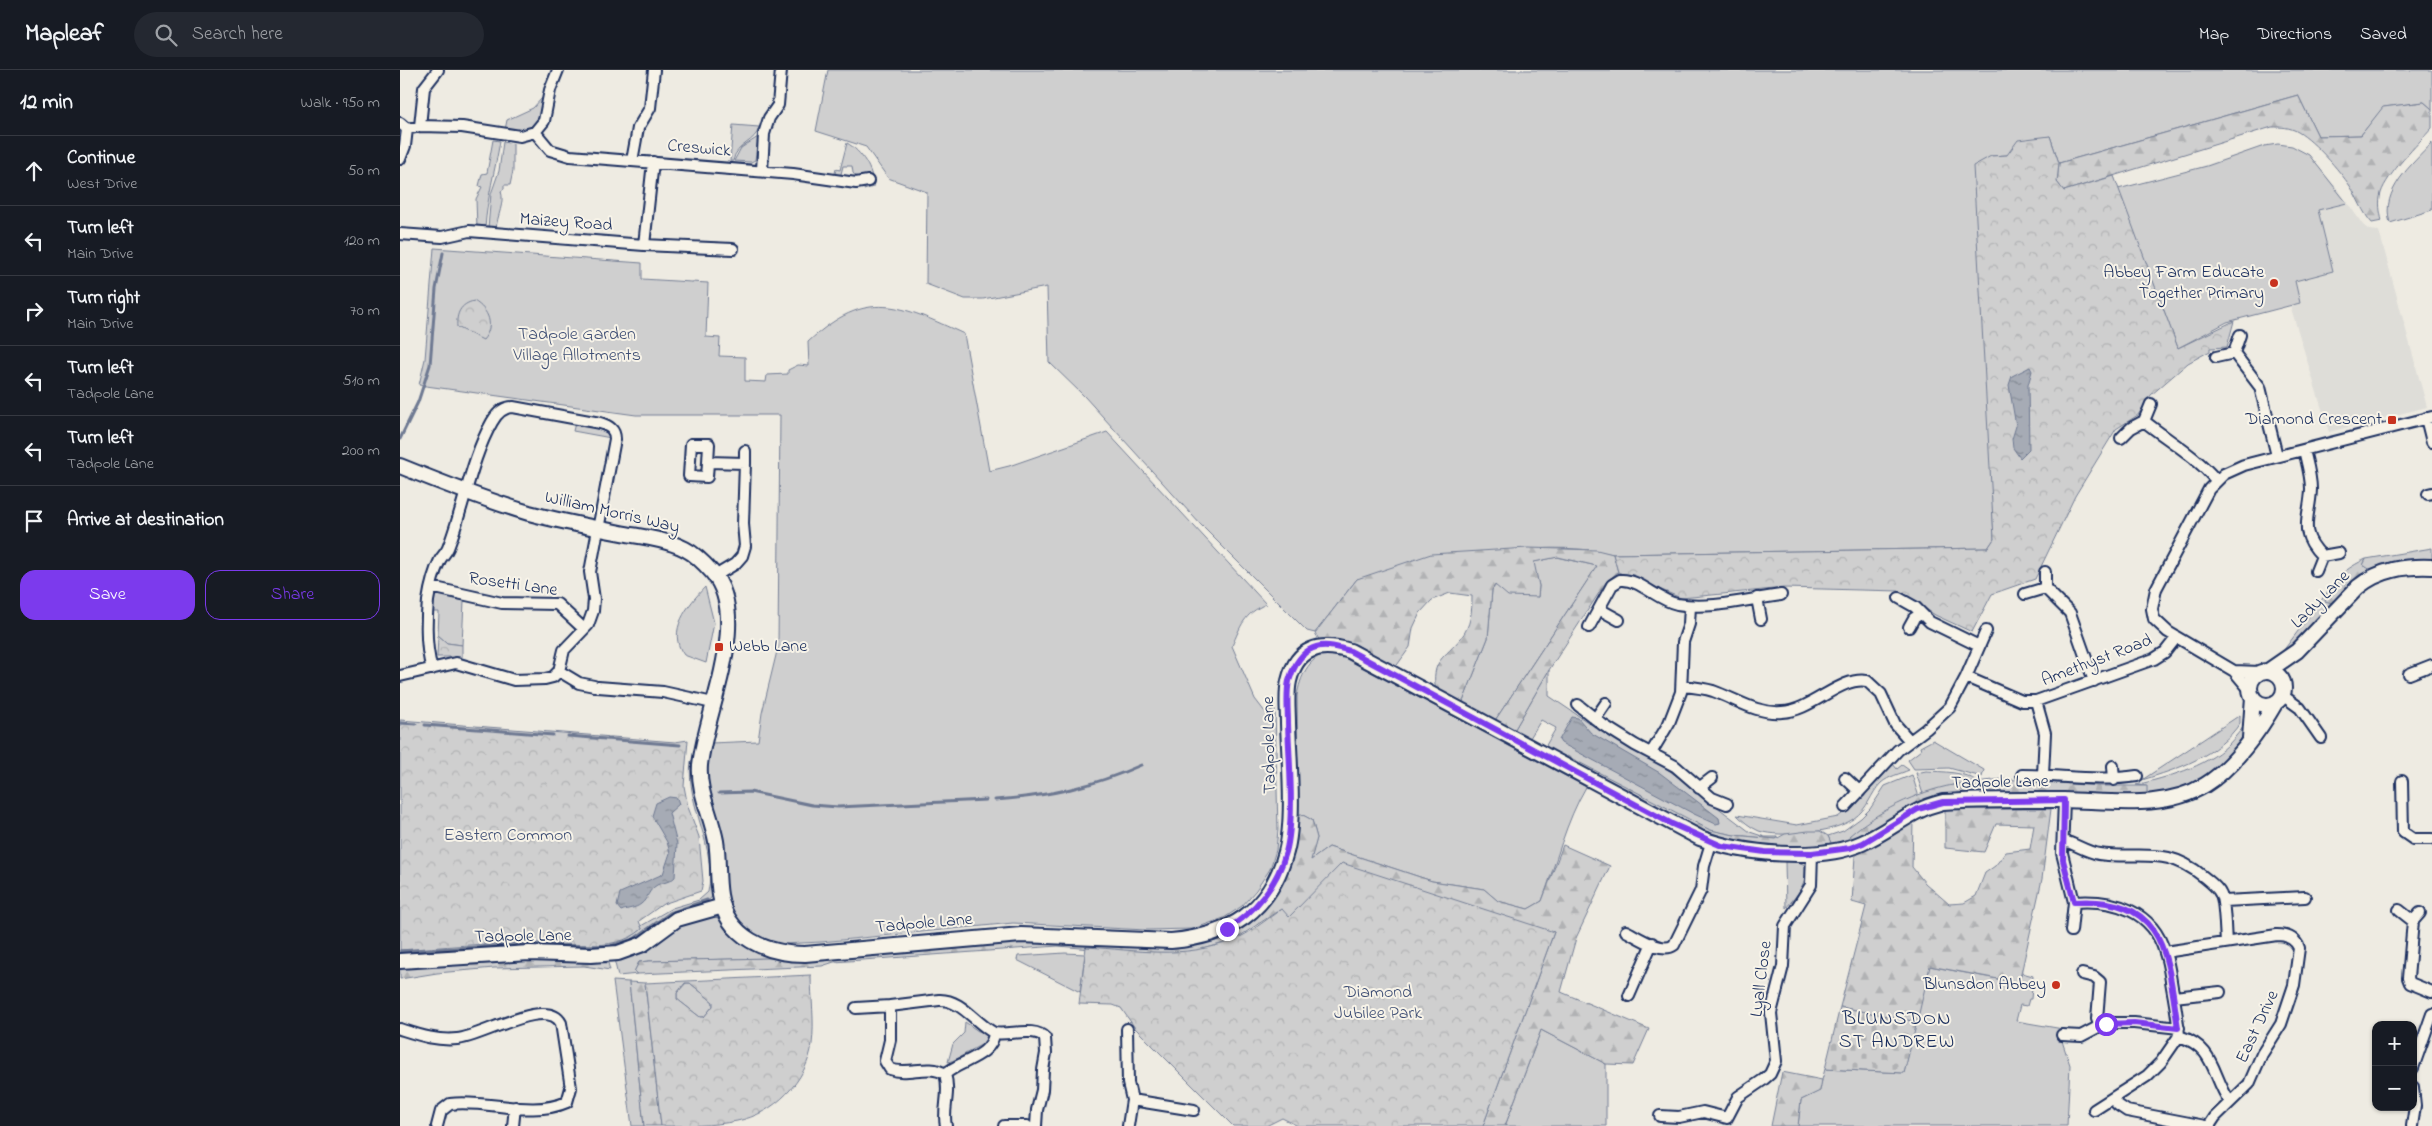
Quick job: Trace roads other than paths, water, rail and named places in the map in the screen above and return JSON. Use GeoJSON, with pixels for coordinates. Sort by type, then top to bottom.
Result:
{"type":"FeatureCollection","features":[{"type":"Feature","properties":{"kind":"street"},"geometry":{"type":"LineString","coordinates":[[420,126],[424,88],[438,70]]}},
{"type":"Feature","properties":{"kind":"street"},"geometry":{"type":"LineString","coordinates":[[400,159],[405,146],[403,126],[462,127],[520,136],[535,132],[544,121],[550,90],[558,70]]}},
{"type":"Feature","properties":{"kind":"street"},"geometry":{"type":"LineString","coordinates":[[632,161],[635,136],[650,108],[654,70]]}},
{"type":"Feature","properties":{"kind":"street"},"geometry":{"type":"LineString","coordinates":[[762,171],[764,134],[769,118],[778,105],[781,70]]}},
{"type":"Feature","properties":{"kind":"street","name":"Creswick"},"geometry":{"type":"LineString","coordinates":[[535,132],[547,147],[558,154],[762,171],[856,183],[868,181]]}},
{"type":"Feature","properties":{"kind":"street"},"geometry":{"type":"LineString","coordinates":[[644,245],[653,162]]}},
{"type":"Feature","properties":{"kind":"street","name":"Maizey Road"},"geometry":{"type":"LineString","coordinates":[[400,234],[442,237],[469,231],[731,251]]}},
{"type":"Feature","properties":{"kind":"street"},"geometry":{"type":"LineString","coordinates":[[2234,354],[2240,335]]}},
{"type":"Feature","properties":{"kind":"street"},"geometry":{"type":"LineString","coordinates":[[2216,357],[2234,354]]}},
{"type":"Feature","properties":{"kind":"street"},"geometry":{"type":"LineString","coordinates":[[2234,354],[2260,387],[2277,456]]}},
{"type":"Feature","properties":{"kind":"street"},"geometry":{"type":"LineString","coordinates":[[2121,438],[2131,428],[2144,421],[2151,404]]}},
{"type":"Feature","properties":{"kind":"street"},"geometry":{"type":"LineString","coordinates":[[432,669],[427,652],[428,601],[431,587],[439,562],[447,551],[483,441],[493,420],[506,407],[600,423],[612,428],[615,434],[590,572],[594,611],[591,620],[564,650],[560,671]]}},
{"type":"Feature","properties":{"kind":"street"},"geometry":{"type":"LineString","coordinates":[[2281,693],[2263,704],[2251,693],[2234,671],[2176,638],[2154,619],[2152,601],[2156,589],[2216,480],[2235,468],[2429,418],[2432,442]]}},
{"type":"Feature","properties":{"kind":"street"},"geometry":{"type":"LineString","coordinates":[[2144,421],[2176,447],[2194,456],[2216,480]]}},
{"type":"Feature","properties":{"kind":"street"},"geometry":{"type":"LineString","coordinates":[[2304,450],[2311,482],[2306,527],[2310,541],[2322,556]]}},
{"type":"Feature","properties":{"kind":"street"},"geometry":{"type":"LineString","coordinates":[[715,576],[735,564],[742,556],[745,546],[743,524],[745,451]]}},
{"type":"Feature","properties":{"kind":"street"},"geometry":{"type":"LineString","coordinates":[[708,462],[745,463]]}},
{"type":"Feature","properties":{"kind":"street","name":"William Morris Way"},"geometry":{"type":"LineString","coordinates":[[400,466],[466,492],[530,513],[674,544],[698,558],[715,576],[726,598],[729,627],[702,752],[700,777],[704,802],[716,842],[719,889],[723,906]]}},
{"type":"Feature","properties":{"kind":"street"},"geometry":{"type":"LineString","coordinates":[[2322,556],[2339,553]]}},
{"type":"Feature","properties":{"kind":"street"},"geometry":{"type":"LineString","coordinates":[[2316,571],[2322,556]]}},
{"type":"Feature","properties":{"kind":"street","name":"Lady Lane"},"geometry":{"type":"LineString","coordinates":[[2264,672],[2296,651],[2367,580],[2393,569],[2432,567]]}},
{"type":"Feature","properties":{"kind":"street"},"geometry":{"type":"LineString","coordinates":[[2045,572],[2045,588],[2070,613],[2094,681]]}},
{"type":"Feature","properties":{"kind":"street"},"geometry":{"type":"LineString","coordinates":[[1589,627],[1612,585],[1625,579],[1635,582],[1669,602],[1690,606],[1723,604],[1781,595]]}},
{"type":"Feature","properties":{"kind":"street","name":"Rosetti Lane"},"geometry":{"type":"LineString","coordinates":[[431,587],[502,603],[557,604],[584,629]]}},
{"type":"Feature","properties":{"kind":"street"},"geometry":{"type":"LineString","coordinates":[[2025,594],[2045,588]]}},
{"type":"Feature","properties":{"kind":"street"},"geometry":{"type":"LineString","coordinates":[[1757,598],[1761,619]]}},
{"type":"Feature","properties":{"kind":"street"},"geometry":{"type":"LineString","coordinates":[[1898,598],[1914,607],[1930,622],[1979,646]]}},
{"type":"Feature","properties":{"kind":"street"},"geometry":{"type":"LineString","coordinates":[[1651,753],[1674,713],[1682,686],[1683,642],[1689,624],[1690,606]]}},
{"type":"Feature","properties":{"kind":"street"},"geometry":{"type":"LineString","coordinates":[[1599,609],[1619,620]]}},
{"type":"Feature","properties":{"kind":"street"},"geometry":{"type":"LineString","coordinates":[[1909,627],[1914,618],[1921,614]]}},
{"type":"Feature","properties":{"kind":"street"},"geometry":{"type":"LineString","coordinates":[[1845,807],[1883,764],[1944,714],[1966,677],[1986,631]]}},
{"type":"Feature","properties":{"kind":"street","name":"Amethyst Road"},"geometry":{"type":"LineString","coordinates":[[1966,677],[2022,701],[2036,701],[2154,659],[2166,652],[2176,638]]}},
{"type":"Feature","properties":{"kind":"street","name":"Tadpole Lane"},"geometry":{"type":"LineString","coordinates":[[400,962],[529,953],[591,955],[618,953],[642,944],[677,919],[723,906],[738,931],[754,944],[774,951],[795,954],[1020,935],[1171,941],[1191,939],[1227,929],[1243,919],[1258,903],[1275,880],[1283,862],[1289,830],[1289,681],[1301,658],[1310,650],[1322,646],[1350,651],[1664,820],[1711,842],[1765,852],[1812,853],[1850,848],[1863,843],[1918,809],[1943,802],[2064,800],[2146,802],[2182,796],[2204,786],[2217,777],[2250,738],[2281,693]]}},
{"type":"Feature","properties":{"kind":"street","name":"Lady Lane"},"geometry":{"type":"LineString","coordinates":[[2281,693],[2296,651]]}},
{"type":"Feature","properties":{"kind":"street"},"geometry":{"type":"LineString","coordinates":[[400,676],[459,663],[514,680],[544,679],[560,671]]}},
{"type":"Feature","properties":{"kind":"street"},"geometry":{"type":"LineString","coordinates":[[2409,674],[2432,665]]}},
{"type":"Feature","properties":{"kind":"street"},"geometry":{"type":"LineString","coordinates":[[560,671],[579,683],[663,692],[713,703]]}},
{"type":"Feature","properties":{"kind":"street"},"geometry":{"type":"LineString","coordinates":[[2234,671],[2264,672],[2279,676],[2281,693],[2300,708],[2321,738]]}},
{"type":"Feature","properties":{"kind":"street"},"geometry":{"type":"LineString","coordinates":[[2250,738],[2252,680],[2264,672]]}},
{"type":"Feature","properties":{"kind":"street"},"geometry":{"type":"LineString","coordinates":[[1682,686],[1710,690],[1763,711],[1782,712],[1806,707],[1851,682],[1867,682],[1881,694],[1896,724],[1910,741]]}},
{"type":"Feature","properties":{"kind":"street"},"geometry":{"type":"LineString","coordinates":[[2036,701],[2045,733],[2043,774]]}},
{"type":"Feature","properties":{"kind":"street"},"geometry":{"type":"LineString","coordinates":[[1595,719],[1606,703]]}},
{"type":"Feature","properties":{"kind":"street"},"geometry":{"type":"LineString","coordinates":[[1578,705],[1595,719],[1675,766],[1712,798],[1727,804]]}},
{"type":"Feature","properties":{"kind":"street"},"geometry":{"type":"LineString","coordinates":[[2113,766],[2114,780]]}},
{"type":"Feature","properties":{"kind":"street"},"geometry":{"type":"LineString","coordinates":[[2022,775],[2043,774],[2091,780],[2114,780],[2137,776]]}},
{"type":"Feature","properties":{"kind":"street"},"geometry":{"type":"LineString","coordinates":[[1700,788],[1712,778]]}},
{"type":"Feature","properties":{"kind":"street"},"geometry":{"type":"LineString","coordinates":[[1845,778],[1859,791]]}},
{"type":"Feature","properties":{"kind":"street"},"geometry":{"type":"LineString","coordinates":[[2402,780],[2403,832],[2413,839],[2432,839]]}},
{"type":"Feature","properties":{"kind":"street"},"geometry":{"type":"LineString","coordinates":[[2064,800],[2063,860],[2074,902],[2071,931]]}},
{"type":"Feature","properties":{"kind":"street"},"geometry":{"type":"LineString","coordinates":[[2064,841],[2098,854],[2153,855],[2184,864],[2215,887],[2224,901],[2222,913],[2226,942]]}},
{"type":"Feature","properties":{"kind":"street"},"geometry":{"type":"LineString","coordinates":[[1626,931],[1662,948],[1671,948],[1678,939],[1701,890],[1704,866],[1711,842]]}},
{"type":"Feature","properties":{"kind":"street","name":"Lyall Close"},"geometry":{"type":"LineString","coordinates":[[1660,1116],[1679,1117],[1703,1112],[1727,1118],[1738,1097],[1763,1080],[1772,1070],[1777,1056],[1771,1014],[1783,966],[1785,926],[1810,885],[1812,853]]}},
{"type":"Feature","properties":{"kind":"street"},"geometry":{"type":"LineString","coordinates":[[2224,901],[2305,897]]}},
{"type":"Feature","properties":{"kind":"street"},"geometry":{"type":"LineString","coordinates":[[2074,902],[2104,902],[2126,907],[2149,925],[2159,936],[2165,952],[2179,1032],[2160,1062],[2148,1076],[2094,1110]]}},
{"type":"Feature","properties":{"kind":"street"},"geometry":{"type":"LineString","coordinates":[[2399,910],[2413,921]]}},
{"type":"Feature","properties":{"kind":"street"},"geometry":{"type":"LineString","coordinates":[[2420,913],[2413,921],[2408,978],[2410,983],[2432,992]]}},
{"type":"Feature","properties":{"kind":"street","name":"East Drive"},"geometry":{"type":"LineString","coordinates":[[2165,952],[2284,935],[2297,943],[2300,952],[2294,985],[2282,1024],[2262,1054],[2249,1084],[2209,1126]]}},
{"type":"Feature","properties":{"kind":"street"},"geometry":{"type":"LineString","coordinates":[[1629,996],[1652,943]]}},
{"type":"Feature","properties":{"kind":"street"},"geometry":{"type":"LineString","coordinates":[[2082,974],[2094,977],[2100,982],[2097,1019],[2100,1026]]}},
{"type":"Feature","properties":{"kind":"street"},"geometry":{"type":"LineString","coordinates":[[2174,997],[2220,992]]}},
{"type":"Feature","properties":{"kind":"street"},"geometry":{"type":"LineString","coordinates":[[856,1008],[939,1000],[950,1001],[994,1033],[1034,1033],[1042,1035],[1046,1038],[1046,1053],[1043,1086],[1036,1110],[1036,1126]]}},
{"type":"Feature","properties":{"kind":"street"},"geometry":{"type":"LineString","coordinates":[[890,1006],[890,1040],[885,1057],[888,1068],[900,1072],[935,1070],[945,1074]]}},
{"type":"Feature","properties":{"kind":"street"},"geometry":{"type":"LineString","coordinates":[[400,1029],[434,1039],[458,1039],[472,1037],[532,1015],[544,1014],[557,1017],[562,1028],[571,1080],[570,1098],[567,1102],[555,1106],[515,1107],[450,1104],[439,1114],[437,1126]]}},
{"type":"Feature","properties":{"kind":"street"},"geometry":{"type":"LineString","coordinates":[[2414,1066],[2432,1014]]}},
{"type":"Feature","properties":{"kind":"street"},"geometry":{"type":"LineString","coordinates":[[2062,1035],[2082,1036],[2100,1026],[2113,1023],[2134,1023],[2179,1032],[2197,1044],[2204,1052],[2215,1069],[2220,1086],[2230,1102]]}},
{"type":"Feature","properties":{"kind":"street"},"geometry":{"type":"LineString","coordinates":[[1127,1029],[1128,1084],[1132,1100],[1128,1126]]}},
{"type":"Feature","properties":{"kind":"street"},"geometry":{"type":"LineString","coordinates":[[945,1074],[984,1052],[992,1043],[994,1033]]}},
{"type":"Feature","properties":{"kind":"street"},"geometry":{"type":"LineString","coordinates":[[945,1074],[948,1099],[944,1115],[946,1126]]}},
{"type":"Feature","properties":{"kind":"street"},"geometry":{"type":"LineString","coordinates":[[2112,1099],[2127,1111],[2205,1126]]}},
{"type":"Feature","properties":{"kind":"street"},"geometry":{"type":"LineString","coordinates":[[1132,1100],[1194,1110]]}},
{"type":"Feature","properties":{"kind":"street"},"geometry":{"type":"LineString","coordinates":[[513,1126],[515,1107]]}},
{"type":"Feature","properties":{"kind":"street"},"geometry":{"type":"LineString","coordinates":[[2412,1126],[2414,1111]]}},
{"type":"Feature","properties":{"kind":"street"},"geometry":{"type":"LineString","coordinates":[[1004,1126],[1026,1126]]}},
{"type":"Feature","properties":{"kind":"water"},"geometry":{"type":"Polygon","coordinates":[[[2030,367],[2032,371],[2028,385],[2029,449],[2020,458],[2013,448],[2012,439],[2016,426],[2009,385],[2012,376],[2030,367]]]}},
{"type":"Feature","properties":{"kind":"water"},"geometry":{"type":"Polygon","coordinates":[[[1572,717],[1578,718],[1591,733],[1660,773],[1719,818],[1720,823],[1716,824],[1694,814],[1561,743],[1559,740],[1572,717]]]}},
{"type":"Feature","properties":{"kind":"water"},"geometry":{"type":"Polygon","coordinates":[[[669,797],[677,798],[679,804],[669,813],[677,844],[675,877],[654,887],[639,906],[621,911],[617,906],[620,893],[663,874],[670,853],[667,842],[652,816],[656,803],[669,797]]]}},
{"type":"Feature","properties":{"kind":"waterway"},"geometry":{"type":"LineString","coordinates":[[400,439],[418,402],[430,365],[436,289],[443,253]]}},
{"type":"Feature","properties":{"kind":"waterway"},"geometry":{"type":"LineString","coordinates":[[400,723],[416,724]]}},
{"type":"Feature","properties":{"kind":"waterway"},"geometry":{"type":"LineString","coordinates":[[425,725],[553,735]]}},
{"type":"Feature","properties":{"kind":"waterway"},"geometry":{"type":"LineString","coordinates":[[568,736],[680,745]]}},
{"type":"Feature","properties":{"kind":"waterway"},"geometry":{"type":"LineString","coordinates":[[995,800],[1034,796],[1088,785],[1141,765]]}},
{"type":"Feature","properties":{"kind":"waterway"},"geometry":{"type":"LineString","coordinates":[[719,793],[750,792],[812,805],[838,807],[986,800]]}},
{"type":"Feature","properties":{"kind":"waterway"},"geometry":{"type":"LineString","coordinates":[[613,945],[634,939],[670,913],[707,900]]}},
{"type":"Feature","properties":{"kind":"waterway"},"geometry":{"type":"LineString","coordinates":[[400,951],[527,945],[605,946]]}},
{"type":"Feature","properties":{"kind":"place","name":"Abbey Farm Educate Together Primary"},"geometry":{"type":"Point","coordinates":[2274,283]}},
{"type":"Feature","properties":{"kind":"place","name":"Diamond Crescent"},"geometry":{"type":"Point","coordinates":[2392,420]}},
{"type":"Feature","properties":{"kind":"place","name":"Webb Lane"},"geometry":{"type":"Point","coordinates":[719,647]}},
{"type":"Feature","properties":{"kind":"place","name":"Blunsdon Abbey"},"geometry":{"type":"Point","coordinates":[2056,985]}},
{"type":"Feature","properties":{"kind":"district","name":"BLUNSDON ST ANDREW"},"geometry":{"type":"Point","coordinates":[1897,1030]}},
{"type":"Feature","properties":{"kind":"park label","name":"Tadpole Garden Village Allotments"},"geometry":{"type":"Point","coordinates":[577,345]}},
{"type":"Feature","properties":{"kind":"park label","name":"Eastern Common"},"geometry":{"type":"Point","coordinates":[508,836]}},
{"type":"Feature","properties":{"kind":"park label","name":"Diamond Jubilee Park"},"geometry":{"type":"Point","coordinates":[1378,1003]}}]}
